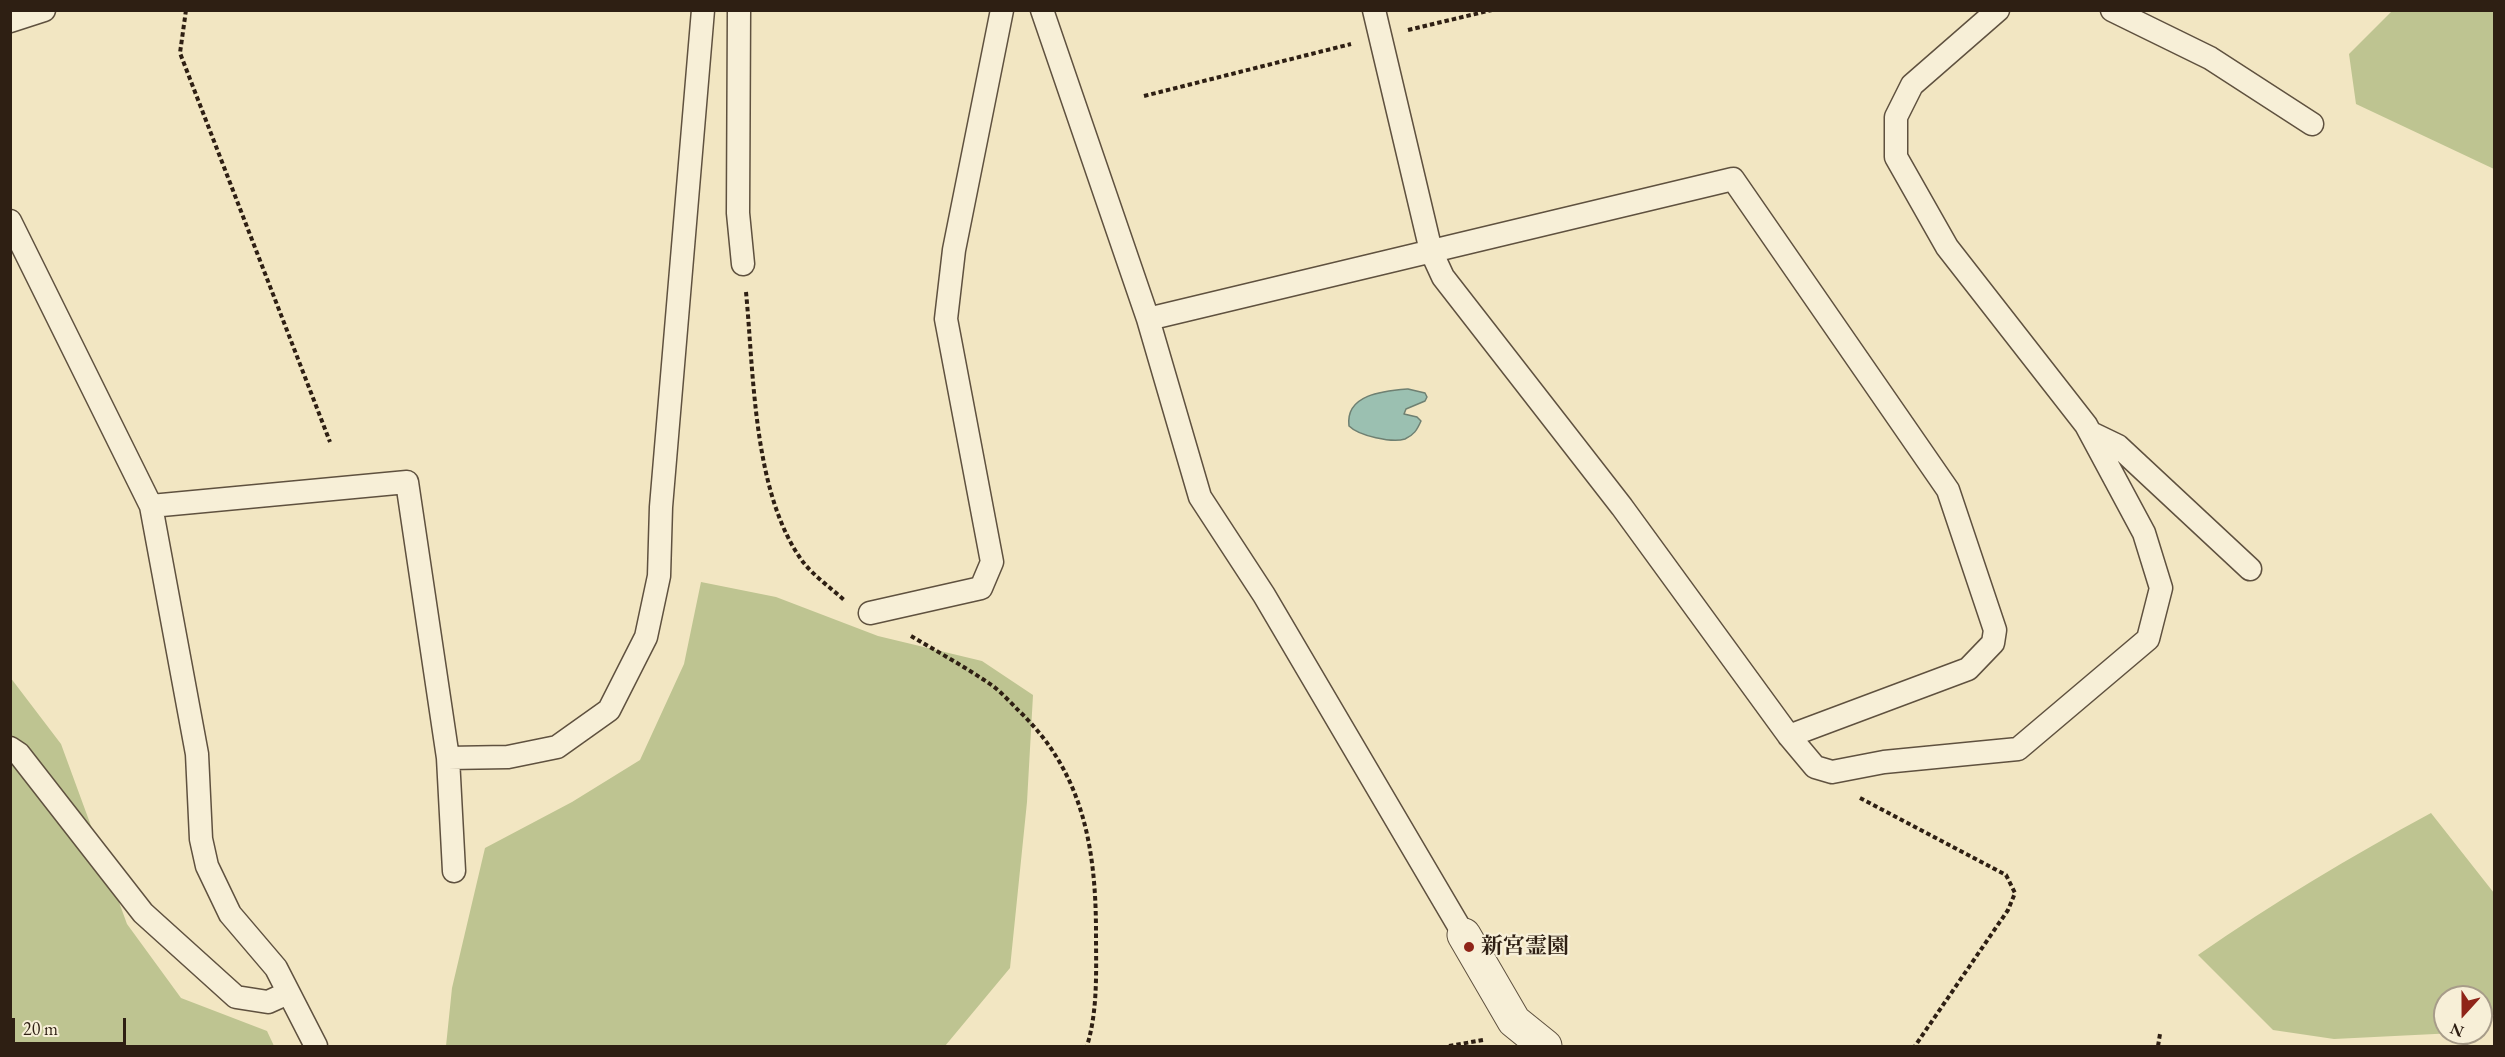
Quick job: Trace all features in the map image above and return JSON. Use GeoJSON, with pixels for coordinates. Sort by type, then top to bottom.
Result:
{"type":"FeatureCollection","features":[{"type":"Feature","properties":{"kind":"street"},"geometry":{"type":"LineString","coordinates":[[1464,934],[1514,1021],[1545,1047]]}},
{"type":"Feature","properties":{"kind":"lane"},"geometry":{"type":"LineString","coordinates":[[10,21],[45,10]]}},
{"type":"Feature","properties":{"kind":"lane"},"geometry":{"type":"LineString","coordinates":[[447,759],[507,757],[557,747],[609,710],[646,637],[659,576],[662,495],[703,10]]}},
{"type":"Feature","properties":{"kind":"lane"},"geometry":{"type":"LineString","coordinates":[[739,10],[738,213],[743,264]]}},
{"type":"Feature","properties":{"kind":"lane"},"geometry":{"type":"LineString","coordinates":[[870,613],[981,588],[992,562],[946,319],[954,250],[1002,10]]}},
{"type":"Feature","properties":{"kind":"lane"},"geometry":{"type":"LineString","coordinates":[[1042,10],[1148,319],[1200,496],[1264,595],[1464,934]]}},
{"type":"Feature","properties":{"kind":"lane"},"geometry":{"type":"LineString","coordinates":[[1374,10],[1431,251],[1443,277],[1622,507],[1789,736],[1815,766],[1832,772],[1884,762],[2018,749],[2148,639],[2161,588],[2144,533],[2091,433],[1947,247],[1896,157],[1896,117],[1912,85],[1998,10]]}},
{"type":"Feature","properties":{"kind":"lane"},"geometry":{"type":"LineString","coordinates":[[2112,10],[2210,58],[2312,124]]}},
{"type":"Feature","properties":{"kind":"lane"},"geometry":{"type":"LineString","coordinates":[[1148,319],[1732,179],[1948,490],[1995,630],[1993,643],[1968,669],[1789,736]]}},
{"type":"Feature","properties":{"kind":"lane"},"geometry":{"type":"LineString","coordinates":[[10,221],[151,506],[159,538],[197,754],[201,839],[207,866],[230,914],[276,968],[316,1047]]}},
{"type":"Feature","properties":{"kind":"lane"},"geometry":{"type":"LineString","coordinates":[[2091,433],[2118,446],[2250,569]]}},
{"type":"Feature","properties":{"kind":"lane"},"geometry":{"type":"LineString","coordinates":[[151,506],[407,482],[447,759],[453,871]]}},
{"type":"Feature","properties":{"kind":"lane"},"geometry":{"type":"LineString","coordinates":[[10,748],[19,754],[143,913],[236,997],[268,1002],[288,993]]}},
{"type":"Feature","properties":{"kind":"path"},"geometry":{"type":"LineString","coordinates":[[186,10],[180,53],[330,442]]}},
{"type":"Feature","properties":{"kind":"path"},"geometry":{"type":"LineString","coordinates":[[1144,96],[1492,10]]}},
{"type":"Feature","properties":{"kind":"path"},"geometry":{"type":"LineString","coordinates":[[743,264],[764,467],[779,516],[804,562],[845,601],[888,621],[994,687],[1036,728],[1052,749],[1074,790],[1087,825],[1096,890],[1096,990],[1092,1030],[1087,1047]]}},
{"type":"Feature","properties":{"kind":"path"},"geometry":{"type":"LineString","coordinates":[[1815,766],[1863,800],[2006,875],[2015,893],[2008,910],[1915,1047]]}},
{"type":"Feature","properties":{"kind":"path"},"geometry":{"type":"LineString","coordinates":[[2158,1047],[2160,1034]]}},
{"type":"Feature","properties":{"kind":"green space"},"geometry":{"type":"Polygon","coordinates":[[[2392,11],[2494,11],[2494,169],[2356,104],[2349,54],[2392,11]]]}},
{"type":"Feature","properties":{"kind":"green space"},"geometry":{"type":"Polygon","coordinates":[[[701,582],[776,597],[878,636],[982,661],[1033,695],[1027,802],[1010,968],[945,1046],[446,1046],[452,988],[485,848],[572,802],[640,760],[684,664],[701,582]]]}},
{"type":"Feature","properties":{"kind":"green space"},"geometry":{"type":"Polygon","coordinates":[[[10,677],[61,744],[127,924],[181,998],[267,1031],[274,1046],[11,1046],[10,677]]]}},
{"type":"Feature","properties":{"kind":"green space"},"geometry":{"type":"Polygon","coordinates":[[[2431,813],[2494,893],[2494,1015],[2493,985],[2433,985],[2433,1034],[2334,1039],[2273,1030],[2198,955],[2312,881],[2431,813]]]}},
{"type":"Feature","properties":{"kind":"shaded area"},"geometry":{"type":"Polygon","coordinates":[[[1408,389],[1425,393],[1427,397],[1425,401],[1406,409],[1404,414],[1417,417],[1421,421],[1415,432],[1405,439],[1376,438],[1360,433],[1349,426],[1349,415],[1360,401],[1378,393],[1408,389]]]}},
{"type":"Feature","properties":{"kind":"place","name":"新宮霊園"},"geometry":{"type":"Point","coordinates":[1469,947]}}]}
